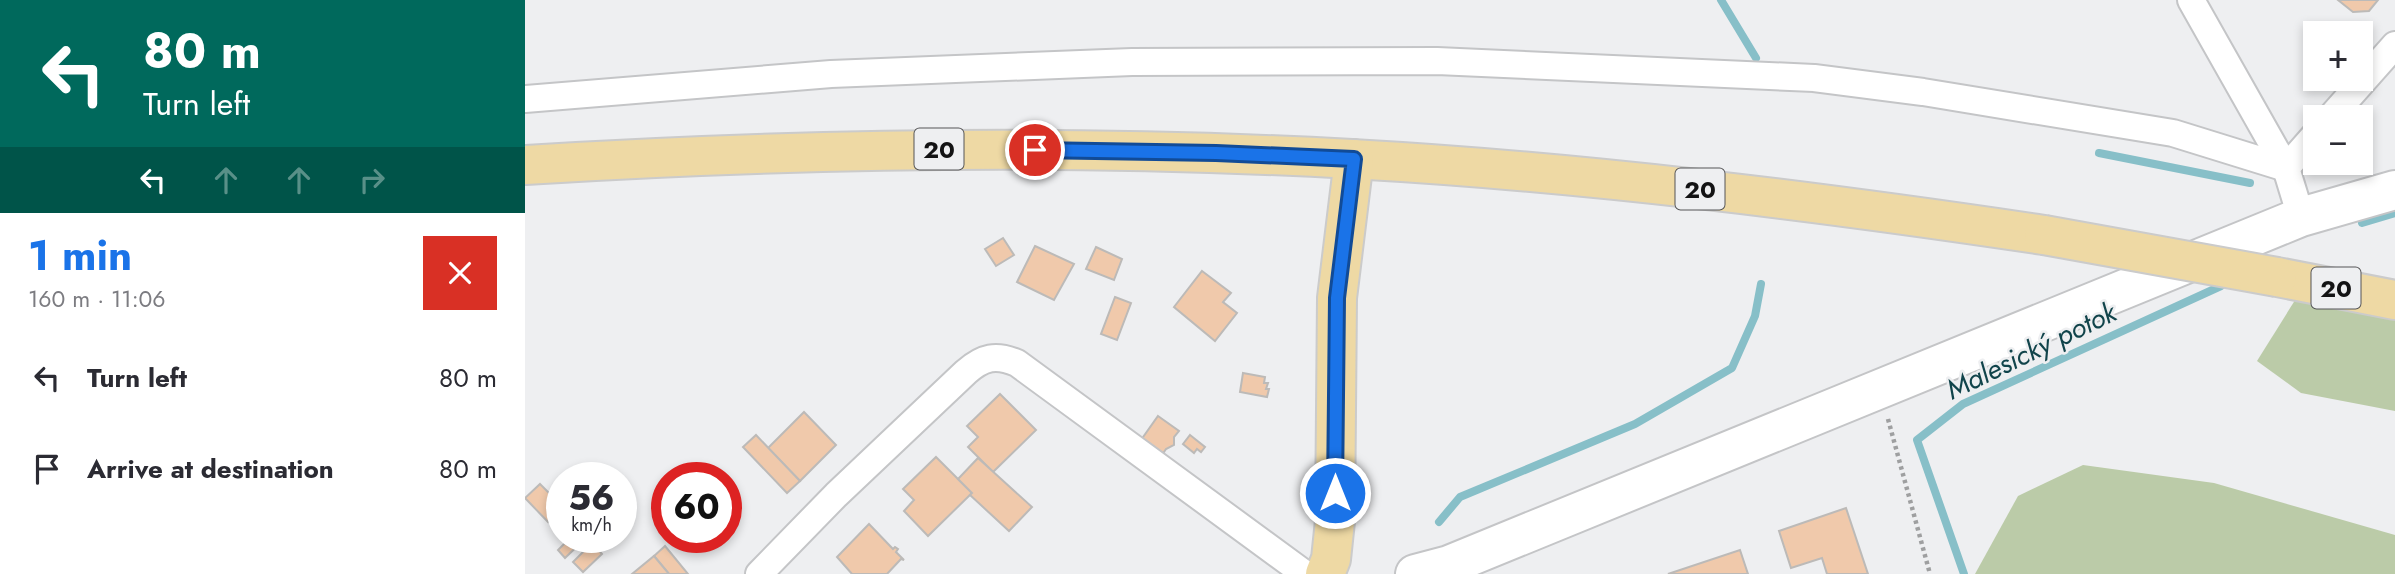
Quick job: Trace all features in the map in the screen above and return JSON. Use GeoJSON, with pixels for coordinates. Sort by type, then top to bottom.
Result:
{"type":"FeatureCollection","features":[{"type":"Feature","properties":{"kind":"main road","name":"20"},"geometry":{"type":"LineString","coordinates":[[525,165],[792,152],[936,149],[1177,152],[1354,159],[1499,169],[1850,206],[2045,235],[2395,300]]}},
{"type":"Feature","properties":{"kind":"main road"},"geometry":{"type":"LineString","coordinates":[[1325,574],[1331,559],[1335,521],[1337,298],[1354,159]]}},
{"type":"Feature","properties":{"kind":"street"},"geometry":{"type":"LineString","coordinates":[[2191,0],[2285,168],[2301,217]]}},
{"type":"Feature","properties":{"kind":"street"},"geometry":{"type":"LineString","coordinates":[[2342,105],[2395,45]]}},
{"type":"Feature","properties":{"kind":"street"},"geometry":{"type":"LineString","coordinates":[[525,99],[831,74],[1132,62],[1437,61],[1814,78],[1909,90],[2173,133],[2285,168]]}},
{"type":"Feature","properties":{"kind":"street"},"geometry":{"type":"LineString","coordinates":[[2285,168],[2303,148]]}},
{"type":"Feature","properties":{"kind":"street"},"geometry":{"type":"LineString","coordinates":[[1415,574],[1449,565],[2301,217],[2395,190]]}},
{"type":"Feature","properties":{"kind":"street"},"geometry":{"type":"LineString","coordinates":[[759,574],[836,495],[966,372],[979,361],[992,357],[1006,358],[1017,363],[1305,574]]}},
{"type":"Feature","properties":{"kind":"path"},"geometry":{"type":"LineString","coordinates":[[1879,390],[1930,574]]}},
{"type":"Feature","properties":{"kind":"green space"},"geometry":{"type":"Polygon","coordinates":[[[2297,297],[2395,316],[2395,411],[2301,393],[2257,361],[2297,297]]]}},
{"type":"Feature","properties":{"kind":"green space"},"geometry":{"type":"Polygon","coordinates":[[[2083,465],[2214,483],[2395,535],[2395,574],[1975,574],[2018,496],[2083,465]]]}},
{"type":"Feature","properties":{"kind":"building"},"geometry":{"type":"Polygon","coordinates":[[[2338,0],[2378,0],[2369,11],[2353,12],[2338,0]]]}},
{"type":"Feature","properties":{"kind":"building"},"geometry":{"type":"Polygon","coordinates":[[[1003,238],[1014,255],[996,266],[985,249],[1003,238]]]}},
{"type":"Feature","properties":{"kind":"building"},"geometry":{"type":"Polygon","coordinates":[[[1035,246],[1074,264],[1054,300],[1017,282],[1035,246]]]}},
{"type":"Feature","properties":{"kind":"building"},"geometry":{"type":"Polygon","coordinates":[[[1096,247],[1122,259],[1114,280],[1086,269],[1096,247]]]}},
{"type":"Feature","properties":{"kind":"building"},"geometry":{"type":"Polygon","coordinates":[[[1202,271],[1231,293],[1223,302],[1237,313],[1215,341],[1174,307],[1202,271]]]}},
{"type":"Feature","properties":{"kind":"building"},"geometry":{"type":"Polygon","coordinates":[[[1115,297],[1131,303],[1117,340],[1101,334],[1115,297]]]}},
{"type":"Feature","properties":{"kind":"building"},"geometry":{"type":"Polygon","coordinates":[[[1243,373],[1265,377],[1264,383],[1268,383],[1266,389],[1269,389],[1267,397],[1240,392],[1243,373]]]}},
{"type":"Feature","properties":{"kind":"building"},"geometry":{"type":"Polygon","coordinates":[[[1000,394],[1036,430],[993,472],[968,447],[978,437],[967,426],[1000,394]]]}},
{"type":"Feature","properties":{"kind":"building"},"geometry":{"type":"Polygon","coordinates":[[[804,412],[836,445],[800,481],[768,448],[804,412]]]}},
{"type":"Feature","properties":{"kind":"building"},"geometry":{"type":"Polygon","coordinates":[[[1158,416],[1179,431],[1174,437],[1174,445],[1162,455],[1141,440],[1158,416]]]}},
{"type":"Feature","properties":{"kind":"building"},"geometry":{"type":"Polygon","coordinates":[[[756,435],[800,481],[787,493],[743,447],[756,435]]]}},
{"type":"Feature","properties":{"kind":"building"},"geometry":{"type":"Polygon","coordinates":[[[1190,435],[1205,447],[1201,452],[1197,449],[1194,453],[1183,444],[1190,435]]]}},
{"type":"Feature","properties":{"kind":"building"},"geometry":{"type":"Polygon","coordinates":[[[936,457],[972,493],[928,536],[904,511],[914,500],[903,489],[936,457]]]}},
{"type":"Feature","properties":{"kind":"building"},"geometry":{"type":"Polygon","coordinates":[[[978,458],[1032,507],[1009,531],[970,495],[972,493],[958,479],[978,458]]]}},
{"type":"Feature","properties":{"kind":"building"},"geometry":{"type":"Polygon","coordinates":[[[540,484],[546,490],[546,520],[525,498],[540,484]]]}},
{"type":"Feature","properties":{"kind":"building"},"geometry":{"type":"Polygon","coordinates":[[[1846,508],[1868,574],[1827,574],[1822,558],[1791,568],[1779,531],[1846,508]]]}},
{"type":"Feature","properties":{"kind":"building"},"geometry":{"type":"Polygon","coordinates":[[[869,524],[893,549],[898,549],[896,552],[904,560],[901,559],[887,574],[852,574],[837,557],[869,524]]]}},
{"type":"Feature","properties":{"kind":"building"},"geometry":{"type":"Polygon","coordinates":[[[1740,550],[1748,574],[1668,574],[1740,550]]]}},
{"type":"Feature","properties":{"kind":"building"},"geometry":{"type":"Polygon","coordinates":[[[582,553],[602,554],[583,572],[573,562],[582,553]]]}},
{"type":"Feature","properties":{"kind":"building"},"geometry":{"type":"Polygon","coordinates":[[[657,553],[671,553],[688,574],[669,574],[654,556],[657,553]]]}},
{"type":"Feature","properties":{"kind":"building"},"geometry":{"type":"Polygon","coordinates":[[[654,556],[669,574],[632,574],[654,556]]]}},
{"type":"Feature","properties":{"kind":"waterway"},"geometry":{"type":"LineString","coordinates":[[1721,0],[1756,58]]}},
{"type":"Feature","properties":{"kind":"waterway"},"geometry":{"type":"LineString","coordinates":[[2099,153],[2250,183]]}},
{"type":"Feature","properties":{"kind":"waterway","name":"Malesický potok"},"geometry":{"type":"LineString","coordinates":[[2362,223],[2395,213]]}},
{"type":"Feature","properties":{"kind":"waterway"},"geometry":{"type":"LineString","coordinates":[[1439,522],[1460,497],[1635,424],[1732,368],[1755,316],[1761,284]]}},
{"type":"Feature","properties":{"kind":"waterway","name":"Malesický potok"},"geometry":{"type":"LineString","coordinates":[[1964,574],[1917,440],[1963,404],[2221,286]]}},
{"type":"Feature","properties":{"kind":"route"},"geometry":{"type":"LineString","coordinates":[[1035,150],[1216,153],[1354,159],[1337,298],[1335,493]]}}]}
